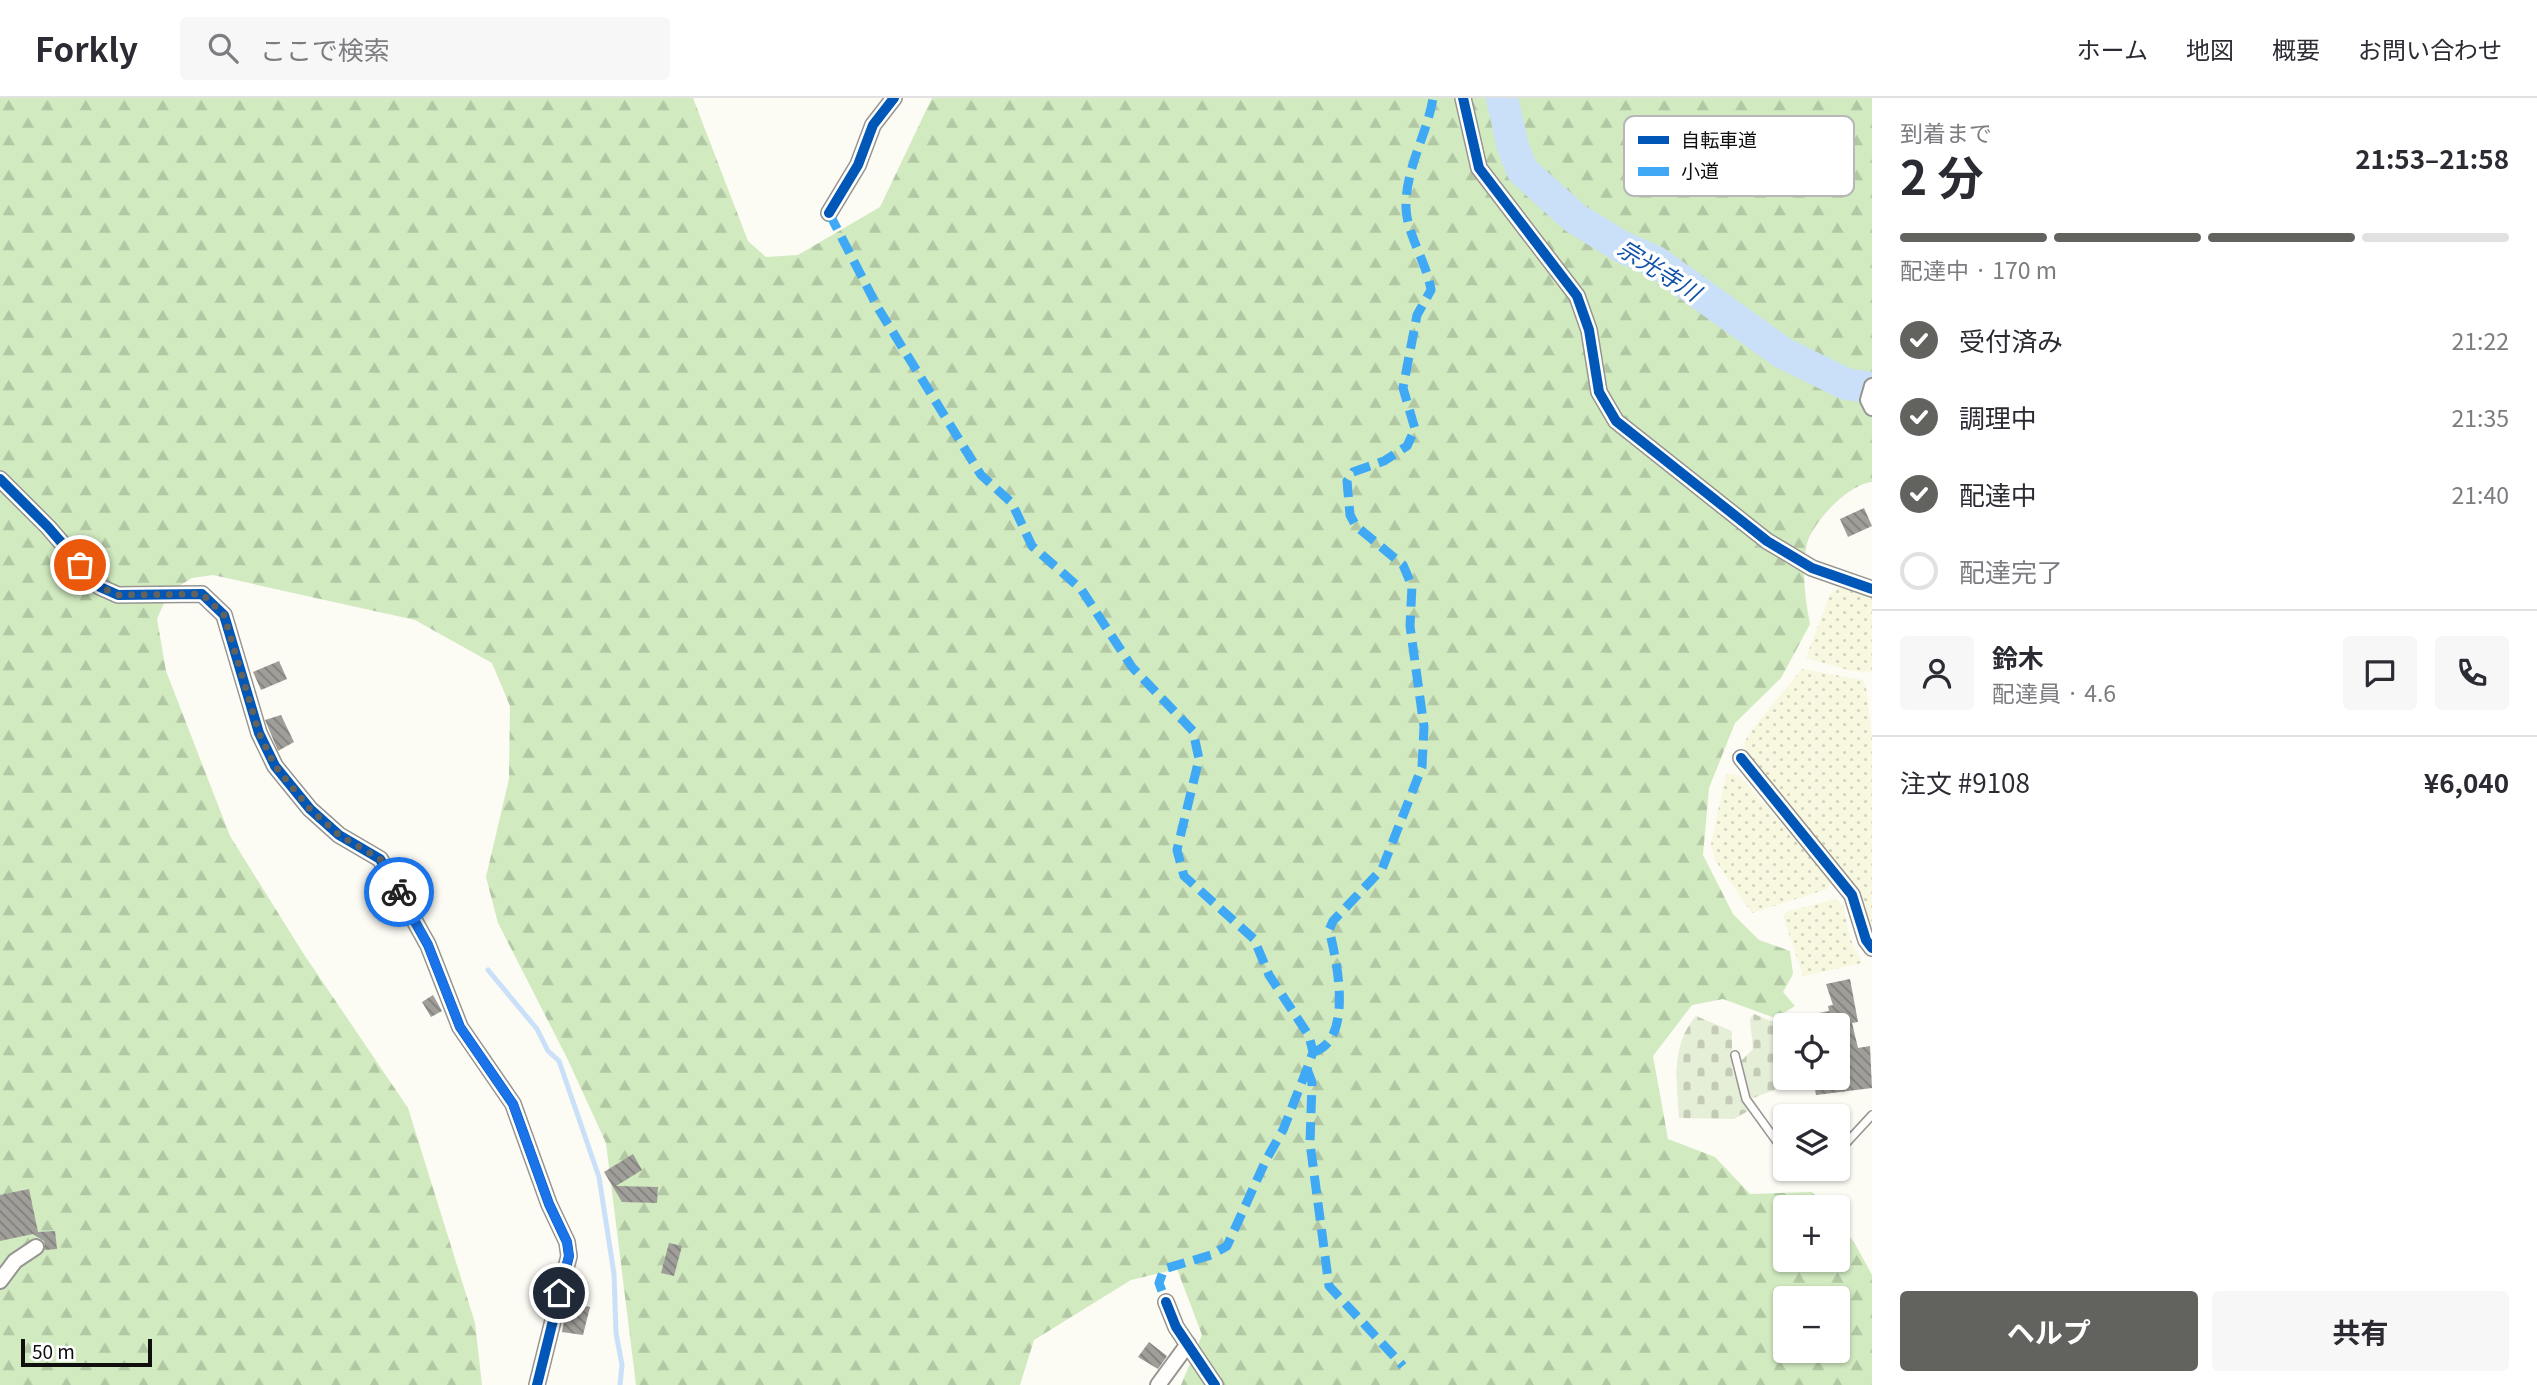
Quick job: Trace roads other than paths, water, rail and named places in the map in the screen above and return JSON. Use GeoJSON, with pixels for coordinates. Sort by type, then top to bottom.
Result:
{"type":"FeatureCollection","features":[{"type":"Feature","properties":{"kind":"street"},"geometry":{"type":"LineString","coordinates":[[829,213],[858,165],[873,125],[894,98]]}},
{"type":"Feature","properties":{"kind":"street"},"geometry":{"type":"LineString","coordinates":[[1463,98],[1479,168],[1577,296],[1589,330],[1599,392],[1616,421],[1767,541],[1812,568],[1872,589]]}},
{"type":"Feature","properties":{"kind":"street"},"geometry":{"type":"LineString","coordinates":[[0,479],[48,527],[100,587],[118,595],[202,594],[224,615],[259,733],[275,766],[310,809],[339,835],[380,859],[428,945],[460,1027],[513,1104],[549,1204],[567,1242],[569,1256],[537,1385]]}},
{"type":"Feature","properties":{"kind":"street"},"geometry":{"type":"LineString","coordinates":[[1741,758],[1852,895],[1866,940],[1872,948]]}},
{"type":"Feature","properties":{"kind":"street"},"geometry":{"type":"LineString","coordinates":[[0,1281],[15,1261],[36,1247]]}},
{"type":"Feature","properties":{"kind":"street"},"geometry":{"type":"LineString","coordinates":[[1166,1302],[1176,1328],[1215,1385]]}},
{"type":"Feature","properties":{"kind":"street"},"geometry":{"type":"LineString","coordinates":[[1158,1385],[1188,1344]]}},
{"type":"Feature","properties":{"kind":"lane"},"geometry":{"type":"LineString","coordinates":[[1735,1055],[1746,1099],[1773,1136]]}},
{"type":"Feature","properties":{"kind":"lane"},"geometry":{"type":"LineString","coordinates":[[1850,1139],[1872,1115]]}},
{"type":"Feature","properties":{"kind":"waterway","name":"宗光寺川"},"geometry":{"type":"LineString","coordinates":[[1502,98],[1513,147],[1522,170],[1575,218],[1622,247],[1656,262],[1783,353],[1846,384],[1872,388]]}},
{"type":"Feature","properties":{"kind":"waterway"},"geometry":{"type":"LineString","coordinates":[[488,970],[537,1029],[548,1051],[559,1061],[599,1177],[614,1274],[616,1333],[622,1365],[620,1385]]}}]}
